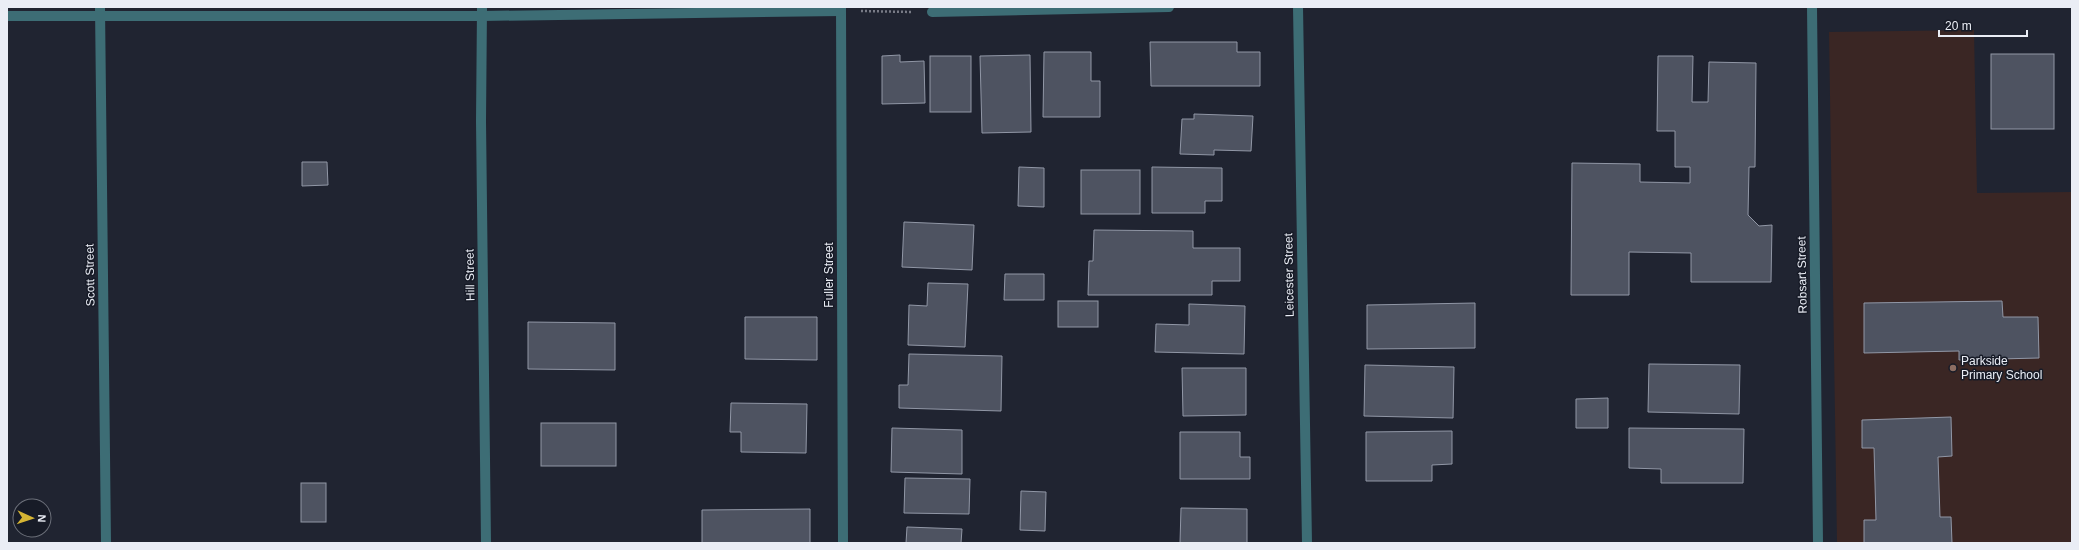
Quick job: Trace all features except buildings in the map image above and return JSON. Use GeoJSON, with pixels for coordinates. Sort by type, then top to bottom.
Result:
{"type":"FeatureCollection","features":[{"type":"Feature","properties":{"kind":"street"},"geometry":{"type":"LineString","coordinates":[[932,12],[1169,7]]}},
{"type":"Feature","properties":{"kind":"street","name":"Leicester Street"},"geometry":{"type":"LineString","coordinates":[[1298,7],[1306,543]]}},
{"type":"Feature","properties":{"kind":"street","name":"Robsart Street"},"geometry":{"type":"LineString","coordinates":[[1812,7],[1818,543]]}},
{"type":"Feature","properties":{"kind":"street"},"geometry":{"type":"LineString","coordinates":[[7,16],[100,11],[482,12],[841,9]]}},
{"type":"Feature","properties":{"kind":"street","name":"Fuller Street"},"geometry":{"type":"LineString","coordinates":[[841,9],[843,543]]}},
{"type":"Feature","properties":{"kind":"street","name":"Scott Street"},"geometry":{"type":"LineString","coordinates":[[100,11],[106,543]]}},
{"type":"Feature","properties":{"kind":"street","name":"Hill Street"},"geometry":{"type":"LineString","coordinates":[[482,12],[481,121],[486,543]]}},
{"type":"Feature","properties":{"kind":"path"},"geometry":{"type":"LineString","coordinates":[[841,9],[932,12]]}},
{"type":"Feature","properties":{"kind":"shaded area","name":"Parkside Primary School"},"geometry":{"type":"Polygon","coordinates":[[[1974,30],[1977,193],[2072,192],[2072,543],[1837,543],[1829,32],[1974,30]]]}},
{"type":"Feature","properties":{"kind":"place","name":"Parkside Primary School"},"geometry":{"type":"Point","coordinates":[1953,368]}}]}
